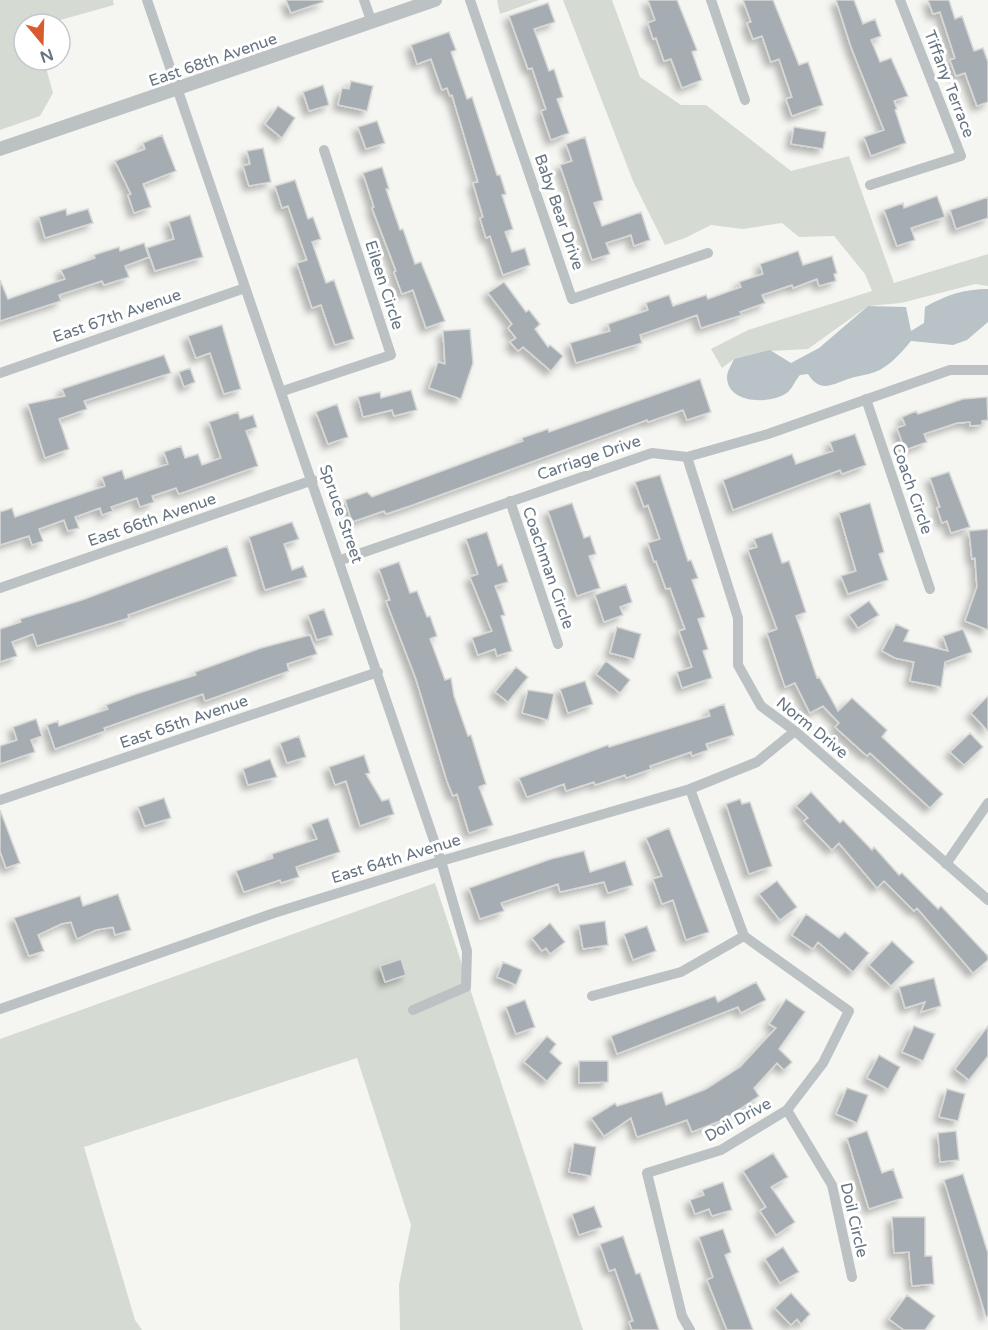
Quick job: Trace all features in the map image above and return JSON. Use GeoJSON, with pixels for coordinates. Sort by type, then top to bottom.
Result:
{"type":"FeatureCollection","features":[{"type":"Feature","properties":{"kind":"street","name":"Spruce Street"},"geometry":{"type":"LineString","coordinates":[[147,0],[378,672],[441,861],[467,951],[466,987],[413,1010]]}},
{"type":"Feature","properties":{"kind":"street"},"geometry":{"type":"LineString","coordinates":[[364,0],[372,23]]}},
{"type":"Feature","properties":{"kind":"street","name":"East 68th Avenue"},"geometry":{"type":"LineString","coordinates":[[0,149],[435,0]]}},
{"type":"Feature","properties":{"kind":"street","name":"Baby Bear Drive"},"geometry":{"type":"LineString","coordinates":[[470,0],[572,299],[708,252]]}},
{"type":"Feature","properties":{"kind":"street"},"geometry":{"type":"LineString","coordinates":[[711,0],[745,100]]}},
{"type":"Feature","properties":{"kind":"street","name":"Tiffany Terrace"},"geometry":{"type":"LineString","coordinates":[[870,185],[961,156],[900,0]]}},
{"type":"Feature","properties":{"kind":"street","name":"Eileen Circle"},"geometry":{"type":"LineString","coordinates":[[283,391],[391,355],[324,150]]}},
{"type":"Feature","properties":{"kind":"street","name":"East 67th Avenue"},"geometry":{"type":"LineString","coordinates":[[0,373],[245,288]]}},
{"type":"Feature","properties":{"kind":"street","name":"Carriage Drive"},"geometry":{"type":"LineString","coordinates":[[340,560],[652,453],[687,457],[768,434],[950,370],[988,370]]}},
{"type":"Feature","properties":{"kind":"street","name":"Coach Circle"},"geometry":{"type":"LineString","coordinates":[[866,399],[930,589]]}},
{"type":"Feature","properties":{"kind":"street","name":"Norm Drive"},"geometry":{"type":"LineString","coordinates":[[687,457],[738,618],[738,665],[761,706],[795,731],[988,900]]}},
{"type":"Feature","properties":{"kind":"street","name":"East 66th Avenue"},"geometry":{"type":"LineString","coordinates":[[0,588],[313,480]]}},
{"type":"Feature","properties":{"kind":"street","name":"Coachman Circle"},"geometry":{"type":"LineString","coordinates":[[510,501],[558,644]]}},
{"type":"Feature","properties":{"kind":"street","name":"East 65th Avenue"},"geometry":{"type":"LineString","coordinates":[[0,800],[378,672]]}},
{"type":"Feature","properties":{"kind":"street","name":"East 64th Avenue"},"geometry":{"type":"LineString","coordinates":[[0,1009],[274,913],[441,861],[690,789],[757,762],[795,731]]}},
{"type":"Feature","properties":{"kind":"street"},"geometry":{"type":"LineString","coordinates":[[592,996],[681,972],[744,936],[690,789]]}},
{"type":"Feature","properties":{"kind":"street"},"geometry":{"type":"LineString","coordinates":[[946,864],[988,803]]}},
{"type":"Feature","properties":{"kind":"street","name":"Doil Drive"},"geometry":{"type":"LineString","coordinates":[[690,1330],[682,1316],[647,1173],[721,1150],[787,1110],[823,1063],[849,1011],[744,936]]}},
{"type":"Feature","properties":{"kind":"street","name":"Doil Circle"},"geometry":{"type":"LineString","coordinates":[[787,1110],[832,1185],[852,1277]]}},
{"type":"Feature","properties":{"kind":"shaded area"},"geometry":{"type":"Polygon","coordinates":[[[0,0],[113,0],[114,5],[72,17],[72,12],[12,12],[12,72],[47,72],[53,93],[40,116],[0,130],[0,0]]]}},
{"type":"Feature","properties":{"kind":"shaded area"},"geometry":{"type":"Polygon","coordinates":[[[497,0],[539,0],[500,14],[497,0]]]}},
{"type":"Feature","properties":{"kind":"shaded area"},"geometry":{"type":"Polygon","coordinates":[[[563,0],[612,0],[640,77],[681,105],[706,105],[791,171],[849,156],[894,283],[988,254],[988,286],[975,284],[901,303],[868,306],[808,349],[770,351],[734,359],[722,368],[711,349],[748,330],[872,291],[865,274],[834,236],[799,237],[782,223],[743,229],[711,225],[665,245],[633,181],[563,0]]]}},
{"type":"Feature","properties":{"kind":"shaded area"},"geometry":{"type":"Polygon","coordinates":[[[988,289],[988,322],[967,340],[953,345],[911,341],[880,370],[826,386],[817,384],[808,374],[800,375],[789,391],[773,399],[752,400],[735,393],[729,386],[727,375],[734,359],[770,350],[791,363],[819,348],[868,306],[906,307],[911,331],[924,323],[925,307],[955,294],[988,289]]]}},
{"type":"Feature","properties":{"kind":"shaded area"},"geometry":{"type":"Polygon","coordinates":[[[435,883],[583,1330],[400,1330],[399,1285],[411,1225],[357,1058],[84,1147],[135,1320],[142,1330],[0,1330],[0,1039],[435,883]]]}},
{"type":"Feature","properties":{"kind":"building"},"geometry":{"type":"Polygon","coordinates":[[[286,0],[323,0],[323,2],[291,13],[286,0]]]}},
{"type":"Feature","properties":{"kind":"building"},"geometry":{"type":"Polygon","coordinates":[[[648,0],[677,0],[697,50],[692,52],[702,80],[682,88],[671,59],[664,61],[656,38],[653,39],[648,23],[655,20],[648,0]]]}},
{"type":"Feature","properties":{"kind":"building"},"geometry":{"type":"Polygon","coordinates":[[[743,0],[773,0],[799,65],[808,62],[823,105],[792,116],[786,99],[792,97],[779,59],[771,62],[762,36],[753,39],[747,23],[751,22],[743,0]]]}},
{"type":"Feature","properties":{"kind":"building"},"geometry":{"type":"Polygon","coordinates":[[[836,0],[854,0],[863,24],[875,19],[881,36],[871,40],[880,62],[891,58],[908,96],[894,101],[906,143],[871,156],[864,137],[884,130],[851,47],[836,0]]]}},
{"type":"Feature","properties":{"kind":"building"},"geometry":{"type":"Polygon","coordinates":[[[928,0],[949,0],[955,19],[962,16],[974,51],[983,48],[988,62],[988,102],[977,106],[965,73],[956,76],[950,60],[955,58],[940,12],[933,14],[928,0]]]}},
{"type":"Feature","properties":{"kind":"building"},"geometry":{"type":"Polygon","coordinates":[[[548,3],[555,22],[534,29],[549,71],[554,69],[563,97],[557,99],[569,133],[551,140],[541,111],[546,109],[532,68],[528,69],[509,16],[548,3]]]}},
{"type":"Feature","properties":{"kind":"building"},"geometry":{"type":"Polygon","coordinates":[[[449,32],[456,50],[451,52],[467,99],[472,97],[497,175],[500,175],[506,194],[502,195],[513,229],[505,232],[512,252],[525,248],[530,265],[503,275],[490,236],[486,238],[480,218],[483,217],[473,183],[478,182],[452,95],[450,96],[447,88],[442,90],[431,59],[417,64],[411,45],[449,32]]]}},
{"type":"Feature","properties":{"kind":"building"},"geometry":{"type":"Polygon","coordinates":[[[351,81],[373,86],[367,111],[338,105],[342,88],[349,89],[351,81]]]}},
{"type":"Feature","properties":{"kind":"building"},"geometry":{"type":"Polygon","coordinates":[[[323,85],[329,105],[309,111],[303,92],[323,85]]]}},
{"type":"Feature","properties":{"kind":"building"},"geometry":{"type":"Polygon","coordinates":[[[278,106],[295,118],[282,138],[265,124],[278,106]]]}},
{"type":"Feature","properties":{"kind":"building"},"geometry":{"type":"Polygon","coordinates":[[[377,121],[385,143],[366,149],[358,127],[377,121]]]}},
{"type":"Feature","properties":{"kind":"building"},"geometry":{"type":"Polygon","coordinates":[[[794,127],[826,132],[823,149],[791,144],[794,127]]]}},
{"type":"Feature","properties":{"kind":"building"},"geometry":{"type":"Polygon","coordinates":[[[162,135],[176,171],[143,184],[151,207],[134,213],[128,195],[131,194],[115,161],[145,149],[143,143],[162,135]]]}},
{"type":"Feature","properties":{"kind":"building"},"geometry":{"type":"Polygon","coordinates":[[[585,137],[603,200],[594,203],[602,226],[641,212],[650,240],[634,246],[631,235],[606,243],[610,254],[592,260],[560,165],[572,161],[566,144],[585,137]]]}},
{"type":"Feature","properties":{"kind":"building"},"geometry":{"type":"Polygon","coordinates":[[[263,148],[271,182],[249,186],[243,166],[250,164],[247,151],[263,148]]]}},
{"type":"Feature","properties":{"kind":"building"},"geometry":{"type":"Polygon","coordinates":[[[382,167],[389,189],[386,189],[400,230],[403,229],[415,264],[421,262],[445,321],[426,328],[413,290],[402,294],[394,272],[396,271],[372,208],[374,207],[363,173],[382,167]]]}},
{"type":"Feature","properties":{"kind":"building"},"geometry":{"type":"Polygon","coordinates":[[[295,180],[308,219],[313,217],[321,239],[312,242],[326,283],[334,280],[354,339],[335,345],[321,305],[312,308],[297,263],[307,260],[288,206],[282,208],[275,186],[295,180]]]}},
{"type":"Feature","properties":{"kind":"building"},"geometry":{"type":"Polygon","coordinates":[[[937,196],[945,217],[911,228],[915,240],[897,246],[884,210],[903,203],[904,208],[937,196]]]}},
{"type":"Feature","properties":{"kind":"building"},"geometry":{"type":"Polygon","coordinates":[[[988,197],[988,218],[956,229],[950,210],[988,197]]]}},
{"type":"Feature","properties":{"kind":"building"},"geometry":{"type":"Polygon","coordinates":[[[66,209],[67,215],[88,209],[93,223],[45,238],[39,217],[66,209]]]}},
{"type":"Feature","properties":{"kind":"building"},"geometry":{"type":"Polygon","coordinates":[[[190,215],[203,257],[155,271],[147,248],[174,239],[169,222],[190,215]]]}},
{"type":"Feature","properties":{"kind":"building"},"geometry":{"type":"Polygon","coordinates":[[[144,243],[149,257],[125,266],[129,277],[104,285],[102,281],[59,295],[61,301],[0,321],[0,280],[8,299],[65,279],[61,270],[95,258],[94,255],[119,247],[120,251],[144,243]]]}},
{"type":"Feature","properties":{"kind":"building"},"geometry":{"type":"Polygon","coordinates":[[[798,251],[803,265],[832,256],[837,273],[834,274],[836,281],[819,286],[817,279],[793,288],[792,285],[762,295],[765,303],[740,312],[742,315],[701,328],[697,315],[640,335],[642,343],[576,363],[570,343],[610,331],[608,324],[648,310],[646,303],[669,295],[673,306],[706,295],[708,299],[741,287],[739,282],[763,274],[760,264],[798,251]]]}},
{"type":"Feature","properties":{"kind":"building"},"geometry":{"type":"Polygon","coordinates":[[[504,282],[526,312],[529,310],[540,324],[535,329],[548,347],[550,345],[563,356],[551,371],[523,347],[518,351],[510,342],[516,338],[508,328],[512,324],[488,293],[504,282]]]}},
{"type":"Feature","properties":{"kind":"building"},"geometry":{"type":"Polygon","coordinates":[[[222,325],[241,389],[224,394],[210,353],[196,358],[188,336],[222,325]]]}},
{"type":"Feature","properties":{"kind":"building"},"geometry":{"type":"Polygon","coordinates":[[[470,329],[473,363],[461,399],[429,388],[438,362],[445,364],[443,331],[470,329]]]}},
{"type":"Feature","properties":{"kind":"building"},"geometry":{"type":"Polygon","coordinates":[[[164,355],[171,373],[84,401],[87,409],[59,419],[69,449],[45,458],[28,404],[65,396],[62,389],[164,355]]]}},
{"type":"Feature","properties":{"kind":"building"},"geometry":{"type":"Polygon","coordinates":[[[190,368],[195,382],[184,387],[179,372],[190,368]]]}},
{"type":"Feature","properties":{"kind":"building"},"geometry":{"type":"Polygon","coordinates":[[[700,379],[711,412],[687,420],[683,410],[648,422],[647,420],[410,506],[386,514],[384,511],[352,522],[345,500],[367,492],[372,497],[523,441],[522,438],[548,429],[549,432],[700,379]]]}},
{"type":"Feature","properties":{"kind":"building"},"geometry":{"type":"Polygon","coordinates":[[[411,390],[417,410],[394,416],[392,410],[363,417],[358,397],[380,392],[381,398],[411,390]]]}},
{"type":"Feature","properties":{"kind":"building"},"geometry":{"type":"Polygon","coordinates":[[[987,397],[988,420],[982,421],[982,425],[970,426],[970,422],[957,423],[924,434],[927,442],[905,450],[897,428],[905,425],[902,417],[963,399],[987,397]]]}},
{"type":"Feature","properties":{"kind":"building"},"geometry":{"type":"Polygon","coordinates":[[[337,404],[348,437],[328,444],[316,412],[337,404]]]}},
{"type":"Feature","properties":{"kind":"building"},"geometry":{"type":"Polygon","coordinates":[[[238,412],[240,419],[253,415],[257,427],[246,431],[258,466],[179,494],[176,488],[152,496],[154,502],[140,507],[137,498],[111,507],[113,511],[102,515],[100,508],[75,517],[79,528],[68,531],[64,520],[39,529],[43,541],[32,545],[29,536],[0,545],[0,512],[12,508],[15,517],[105,486],[102,477],[122,470],[125,479],[168,464],[164,452],[181,446],[185,458],[198,454],[202,465],[221,458],[209,422],[238,412]]]}},
{"type":"Feature","properties":{"kind":"building"},"geometry":{"type":"Polygon","coordinates":[[[855,434],[866,465],[842,474],[840,470],[733,510],[723,480],[792,454],[796,464],[833,451],[830,442],[855,434]]]}},
{"type":"Feature","properties":{"kind":"building"},"geometry":{"type":"Polygon","coordinates":[[[949,472],[970,527],[951,533],[947,521],[942,523],[937,508],[940,507],[930,478],[949,472]]]}},
{"type":"Feature","properties":{"kind":"building"},"geometry":{"type":"Polygon","coordinates":[[[660,475],[688,561],[691,560],[698,578],[692,580],[705,617],[698,619],[708,649],[703,651],[712,678],[682,688],[677,672],[692,667],[679,631],[685,629],[670,588],[666,589],[656,561],[654,562],[648,543],[660,539],[648,505],[644,507],[635,482],[660,475]]]}},
{"type":"Feature","properties":{"kind":"building"},"geometry":{"type":"Polygon","coordinates":[[[572,503],[584,538],[590,536],[596,554],[589,556],[600,588],[577,596],[548,511],[572,503]]]}},
{"type":"Feature","properties":{"kind":"building"},"geometry":{"type":"Polygon","coordinates":[[[870,503],[884,552],[879,554],[888,580],[848,594],[841,576],[856,571],[839,513],[870,503]]]}},
{"type":"Feature","properties":{"kind":"building"},"geometry":{"type":"Polygon","coordinates":[[[292,522],[299,539],[284,544],[292,570],[303,566],[307,577],[265,590],[249,537],[292,522]]]}},
{"type":"Feature","properties":{"kind":"building"},"geometry":{"type":"Polygon","coordinates":[[[988,529],[988,630],[965,621],[977,587],[975,558],[972,559],[969,531],[988,529]]]}},
{"type":"Feature","properties":{"kind":"building"},"geometry":{"type":"Polygon","coordinates":[[[487,532],[498,566],[502,564],[508,582],[495,586],[505,615],[501,616],[512,651],[497,656],[495,649],[478,655],[472,638],[492,631],[470,577],[478,574],[466,539],[487,532]]]}},
{"type":"Feature","properties":{"kind":"building"},"geometry":{"type":"Polygon","coordinates":[[[772,533],[782,563],[789,561],[806,612],[796,616],[817,678],[819,677],[838,711],[852,698],[887,730],[882,737],[943,794],[930,808],[870,753],[867,756],[835,727],[839,723],[823,706],[810,713],[795,683],[785,687],[767,633],[777,629],[748,550],[757,547],[754,539],[772,533]]]}},
{"type":"Feature","properties":{"kind":"building"},"geometry":{"type":"Polygon","coordinates":[[[227,546],[237,576],[128,615],[129,618],[37,646],[33,634],[12,642],[17,656],[0,662],[0,629],[21,622],[20,619],[82,600],[227,546]]]}},
{"type":"Feature","properties":{"kind":"building"},"geometry":{"type":"Polygon","coordinates":[[[399,562],[410,593],[417,591],[427,617],[430,616],[437,636],[430,639],[445,680],[451,678],[454,696],[468,736],[471,735],[486,784],[479,787],[493,825],[469,833],[457,794],[453,796],[447,781],[416,679],[386,601],[390,600],[379,569],[399,562]]]}},
{"type":"Feature","properties":{"kind":"building"},"geometry":{"type":"Polygon","coordinates":[[[626,584],[632,602],[620,607],[623,615],[604,622],[595,595],[626,584]]]}},
{"type":"Feature","properties":{"kind":"building"},"geometry":{"type":"Polygon","coordinates":[[[869,601],[879,615],[858,628],[849,615],[869,601]]]}},
{"type":"Feature","properties":{"kind":"building"},"geometry":{"type":"Polygon","coordinates":[[[324,609],[333,635],[317,640],[308,615],[324,609]]]}},
{"type":"Feature","properties":{"kind":"building"},"geometry":{"type":"Polygon","coordinates":[[[896,624],[909,630],[904,641],[948,651],[943,636],[963,629],[972,652],[945,662],[941,687],[910,681],[914,662],[895,658],[882,651],[896,624]]]}},
{"type":"Feature","properties":{"kind":"building"},"geometry":{"type":"Polygon","coordinates":[[[617,627],[641,634],[634,659],[610,653],[617,627]]]}},
{"type":"Feature","properties":{"kind":"building"},"geometry":{"type":"Polygon","coordinates":[[[310,635],[317,654],[287,664],[289,671],[205,701],[203,694],[173,704],[104,728],[105,731],[55,749],[47,725],[58,721],[59,726],[108,709],[106,705],[196,675],[195,672],[261,648],[310,635]]]}},
{"type":"Feature","properties":{"kind":"building"},"geometry":{"type":"Polygon","coordinates":[[[606,661],[630,680],[620,693],[596,674],[606,661]]]}},
{"type":"Feature","properties":{"kind":"building"},"geometry":{"type":"Polygon","coordinates":[[[516,667],[528,677],[508,702],[495,692],[516,667]]]}},
{"type":"Feature","properties":{"kind":"building"},"geometry":{"type":"Polygon","coordinates":[[[585,681],[593,704],[568,713],[560,689],[585,681]]]}},
{"type":"Feature","properties":{"kind":"building"},"geometry":{"type":"Polygon","coordinates":[[[528,690],[554,694],[548,720],[522,713],[528,690]]]}},
{"type":"Feature","properties":{"kind":"building"},"geometry":{"type":"Polygon","coordinates":[[[988,696],[988,731],[971,713],[988,696]]]}},
{"type":"Feature","properties":{"kind":"building"},"geometry":{"type":"Polygon","coordinates":[[[724,704],[734,735],[706,744],[708,750],[692,756],[691,752],[650,766],[651,769],[626,778],[625,775],[566,791],[564,784],[527,797],[519,778],[608,745],[609,747],[710,716],[708,710],[724,704]]]}},
{"type":"Feature","properties":{"kind":"building"},"geometry":{"type":"Polygon","coordinates":[[[36,719],[42,736],[31,740],[35,752],[0,764],[0,746],[17,740],[13,727],[36,719]]]}},
{"type":"Feature","properties":{"kind":"building"},"geometry":{"type":"Polygon","coordinates":[[[970,733],[983,747],[964,765],[950,752],[970,733]]]}},
{"type":"Feature","properties":{"kind":"building"},"geometry":{"type":"Polygon","coordinates":[[[299,736],[306,757],[287,763],[280,743],[299,736]]]}},
{"type":"Feature","properties":{"kind":"building"},"geometry":{"type":"Polygon","coordinates":[[[364,755],[370,773],[366,774],[382,801],[389,799],[394,814],[360,826],[346,781],[335,785],[329,767],[364,755]]]}},
{"type":"Feature","properties":{"kind":"building"},"geometry":{"type":"Polygon","coordinates":[[[270,759],[277,777],[248,785],[243,769],[270,759]]]}},
{"type":"Feature","properties":{"kind":"building"},"geometry":{"type":"Polygon","coordinates":[[[811,792],[840,823],[843,820],[872,850],[874,847],[899,875],[902,873],[938,909],[941,906],[988,956],[988,960],[973,973],[917,908],[914,911],[884,881],[877,888],[839,843],[832,850],[804,821],[808,818],[796,806],[811,792]]]}},
{"type":"Feature","properties":{"kind":"building"},"geometry":{"type":"Polygon","coordinates":[[[164,798],[171,818],[145,826],[138,807],[164,798]]]}},
{"type":"Feature","properties":{"kind":"building"},"geometry":{"type":"Polygon","coordinates":[[[740,799],[742,804],[750,802],[772,866],[749,874],[726,804],[740,799]]]}},
{"type":"Feature","properties":{"kind":"building"},"geometry":{"type":"Polygon","coordinates":[[[0,810],[20,863],[6,868],[0,851],[0,810]]]}},
{"type":"Feature","properties":{"kind":"building"},"geometry":{"type":"Polygon","coordinates":[[[328,818],[340,852],[296,867],[299,877],[281,883],[280,880],[244,892],[236,871],[273,858],[272,854],[317,839],[311,824],[328,818]]]}},
{"type":"Feature","properties":{"kind":"building"},"geometry":{"type":"Polygon","coordinates":[[[669,828],[709,932],[686,940],[673,900],[662,904],[653,879],[662,876],[646,838],[669,828]]]}},
{"type":"Feature","properties":{"kind":"building"},"geometry":{"type":"Polygon","coordinates":[[[584,851],[590,872],[625,861],[633,885],[608,893],[604,882],[560,892],[558,884],[501,903],[504,911],[480,919],[469,888],[551,859],[584,851]]]}},
{"type":"Feature","properties":{"kind":"building"},"geometry":{"type":"Polygon","coordinates":[[[777,881],[797,907],[780,920],[759,894],[777,881]]]}},
{"type":"Feature","properties":{"kind":"building"},"geometry":{"type":"Polygon","coordinates":[[[118,894],[131,930],[115,935],[113,927],[96,930],[77,939],[71,922],[61,924],[38,935],[44,951],[29,956],[14,918],[80,896],[83,906],[118,894]]]}},
{"type":"Feature","properties":{"kind":"building"},"geometry":{"type":"Polygon","coordinates":[[[806,914],[839,938],[845,932],[869,953],[853,972],[818,942],[813,949],[792,935],[806,914]]]}},
{"type":"Feature","properties":{"kind":"building"},"geometry":{"type":"Polygon","coordinates":[[[605,921],[608,945],[583,949],[579,925],[605,921]]]}},
{"type":"Feature","properties":{"kind":"building"},"geometry":{"type":"Polygon","coordinates":[[[550,923],[565,942],[550,954],[546,948],[542,951],[532,938],[550,923]]]}},
{"type":"Feature","properties":{"kind":"building"},"geometry":{"type":"Polygon","coordinates":[[[647,926],[656,951],[633,960],[624,934],[647,926]]]}},
{"type":"Feature","properties":{"kind":"building"},"geometry":{"type":"Polygon","coordinates":[[[892,941],[914,962],[891,986],[869,965],[892,941]]]}},
{"type":"Feature","properties":{"kind":"building"},"geometry":{"type":"Polygon","coordinates":[[[401,959],[406,975],[385,982],[380,966],[401,959]]]}},
{"type":"Feature","properties":{"kind":"building"},"geometry":{"type":"Polygon","coordinates":[[[503,962],[522,970],[516,985],[497,977],[503,962]]]}},
{"type":"Feature","properties":{"kind":"building"},"geometry":{"type":"Polygon","coordinates":[[[934,978],[941,1006],[921,1012],[925,1002],[905,1008],[899,987],[934,978]]]}},
{"type":"Feature","properties":{"kind":"building"},"geometry":{"type":"Polygon","coordinates":[[[756,982],[766,1000],[741,1013],[738,1007],[617,1054],[611,1036],[715,996],[718,1002],[756,982]]]}},
{"type":"Feature","properties":{"kind":"building"},"geometry":{"type":"Polygon","coordinates":[[[786,999],[805,1012],[779,1049],[792,1062],[784,1070],[777,1063],[754,1088],[759,1096],[725,1119],[692,1132],[687,1120],[637,1137],[631,1118],[604,1136],[591,1118],[615,1103],[617,1106],[662,1092],[666,1105],[706,1089],[740,1067],[776,1028],[769,1024],[786,999]]]}},
{"type":"Feature","properties":{"kind":"building"},"geometry":{"type":"Polygon","coordinates":[[[525,1000],[535,1027],[516,1034],[506,1007],[525,1000]]]}},
{"type":"Feature","properties":{"kind":"building"},"geometry":{"type":"Polygon","coordinates":[[[914,1026],[935,1034],[923,1061],[902,1052],[914,1026]]]}},
{"type":"Feature","properties":{"kind":"building"},"geometry":{"type":"Polygon","coordinates":[[[988,1026],[988,1056],[969,1080],[955,1069],[988,1026]]]}},
{"type":"Feature","properties":{"kind":"building"},"geometry":{"type":"Polygon","coordinates":[[[547,1036],[556,1044],[550,1052],[562,1063],[547,1081],[524,1062],[547,1036]]]}},
{"type":"Feature","properties":{"kind":"building"},"geometry":{"type":"Polygon","coordinates":[[[879,1055],[900,1067],[888,1089],[867,1078],[879,1055]]]}},
{"type":"Feature","properties":{"kind":"building"},"geometry":{"type":"Polygon","coordinates":[[[579,1061],[608,1061],[608,1082],[579,1083],[579,1061]]]}},
{"type":"Feature","properties":{"kind":"building"},"geometry":{"type":"Polygon","coordinates":[[[847,1088],[868,1095],[857,1123],[836,1114],[847,1088]]]}},
{"type":"Feature","properties":{"kind":"building"},"geometry":{"type":"Polygon","coordinates":[[[947,1089],[965,1094],[958,1121],[939,1117],[947,1089]]]}},
{"type":"Feature","properties":{"kind":"building"},"geometry":{"type":"Polygon","coordinates":[[[867,1131],[882,1173],[893,1169],[903,1198],[869,1209],[847,1138],[867,1131]]]}},
{"type":"Feature","properties":{"kind":"building"},"geometry":{"type":"Polygon","coordinates":[[[956,1131],[959,1160],[940,1162],[938,1133],[956,1131]]]}},
{"type":"Feature","properties":{"kind":"building"},"geometry":{"type":"Polygon","coordinates":[[[574,1143],[596,1147],[591,1176],[569,1172],[574,1143]]]}},
{"type":"Feature","properties":{"kind":"building"},"geometry":{"type":"Polygon","coordinates":[[[773,1153],[788,1177],[771,1187],[795,1222],[776,1235],[760,1211],[766,1207],[743,1171],[773,1153]]]}},
{"type":"Feature","properties":{"kind":"building"},"geometry":{"type":"Polygon","coordinates":[[[963,1174],[988,1253],[988,1316],[986,1317],[944,1180],[963,1174]]]}},
{"type":"Feature","properties":{"kind":"building"},"geometry":{"type":"Polygon","coordinates":[[[723,1182],[732,1210],[712,1216],[709,1209],[695,1214],[690,1200],[704,1195],[702,1190],[723,1182]]]}},
{"type":"Feature","properties":{"kind":"building"},"geometry":{"type":"Polygon","coordinates":[[[594,1206],[602,1227],[579,1235],[572,1214],[594,1206]]]}},
{"type":"Feature","properties":{"kind":"building"},"geometry":{"type":"Polygon","coordinates":[[[892,1217],[925,1217],[925,1256],[932,1256],[934,1284],[912,1286],[909,1252],[894,1253],[892,1217]]]}},
{"type":"Feature","properties":{"kind":"building"},"geometry":{"type":"Polygon","coordinates":[[[723,1229],[731,1252],[725,1255],[753,1330],[727,1330],[707,1280],[713,1277],[699,1237],[723,1229]]]}},
{"type":"Feature","properties":{"kind":"building"},"geometry":{"type":"Polygon","coordinates":[[[623,1236],[636,1274],[640,1273],[659,1330],[632,1330],[629,1322],[633,1321],[615,1269],[609,1271],[600,1244],[623,1236]]]}},
{"type":"Feature","properties":{"kind":"building"},"geometry":{"type":"Polygon","coordinates":[[[783,1247],[799,1272],[780,1283],[765,1259],[783,1247]]]}},
{"type":"Feature","properties":{"kind":"building"},"geometry":{"type":"Polygon","coordinates":[[[791,1293],[810,1314],[801,1324],[797,1319],[791,1325],[775,1308],[791,1293]]]}},
{"type":"Feature","properties":{"kind":"building"},"geometry":{"type":"Polygon","coordinates":[[[907,1295],[935,1316],[925,1330],[904,1330],[889,1319],[907,1295]]]}}]}
